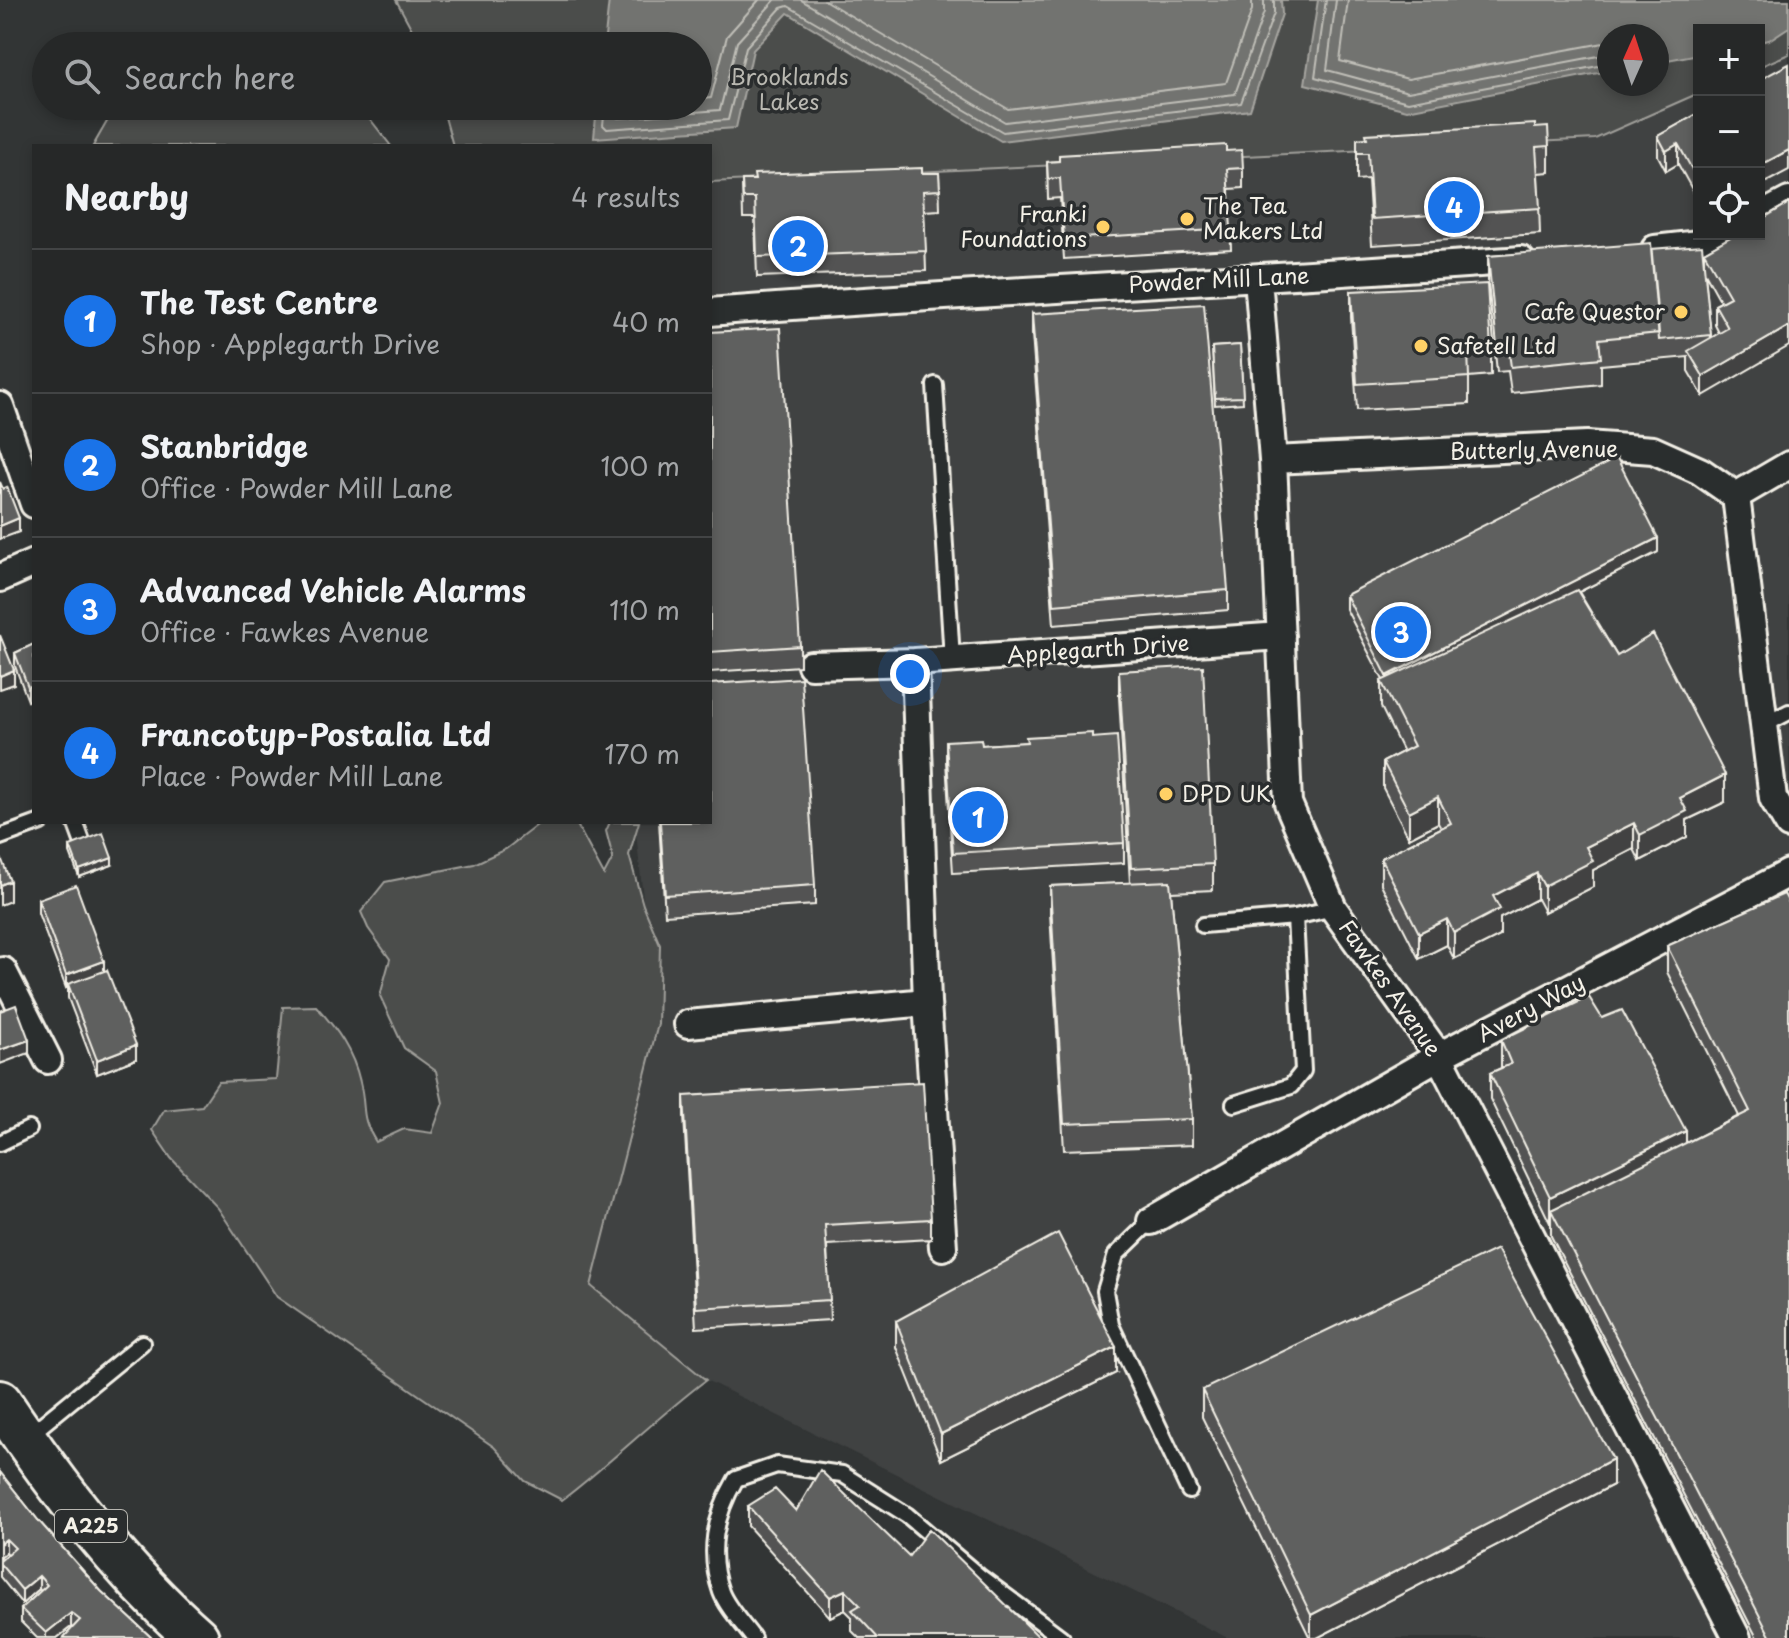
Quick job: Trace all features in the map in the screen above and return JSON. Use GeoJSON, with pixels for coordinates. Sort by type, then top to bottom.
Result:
{"type":"FeatureCollection","features":[{"type":"Feature","properties":{"kind":"main road","name":"A225"},"geometry":{"type":"LineString","coordinates":[[0,1402],[68,1499],[163,1608],[197,1638]]}},
{"type":"Feature","properties":{"kind":"street"},"geometry":{"type":"LineString","coordinates":[[1765,214],[1789,201]]}},
{"type":"Feature","properties":{"kind":"street"},"geometry":{"type":"LineString","coordinates":[[1624,251],[1714,240]]}},
{"type":"Feature","properties":{"kind":"street","name":"Powder Mill Lane"},"geometry":{"type":"LineString","coordinates":[[712,312],[968,291],[1258,278],[1546,258]]}},
{"type":"Feature","properties":{"kind":"street","name":"Fawkes Avenue"},"geometry":{"type":"LineString","coordinates":[[1258,278],[1273,460],[1288,803],[1333,908],[1439,1056],[1737,1638]]}},
{"type":"Feature","properties":{"kind":"street"},"geometry":{"type":"LineString","coordinates":[[0,406],[32,498]]}},
{"type":"Feature","properties":{"kind":"street","name":"Butterly Avenue"},"geometry":{"type":"LineString","coordinates":[[1273,460],[1587,445],[1653,450],[1700,471],[1736,496]]}},
{"type":"Feature","properties":{"kind":"street"},"geometry":{"type":"LineString","coordinates":[[1789,465],[1736,496],[1773,798],[1789,825]]}},
{"type":"Feature","properties":{"kind":"street"},"geometry":{"type":"LineString","coordinates":[[0,578],[32,564]]}},
{"type":"Feature","properties":{"kind":"street","name":"Applegarth Drive"},"geometry":{"type":"LineString","coordinates":[[811,665],[915,662],[1281,636]]}},
{"type":"Feature","properties":{"kind":"street"},"geometry":{"type":"LineString","coordinates":[[915,662],[927,1002],[943,1247]]}},
{"type":"Feature","properties":{"kind":"street","name":"Avery Way"},"geometry":{"type":"LineString","coordinates":[[1151,1221],[1439,1056],[1789,873]]}},
{"type":"Feature","properties":{"kind":"street"},"geometry":{"type":"LineString","coordinates":[[0,973],[3,971],[14,987],[48,1060]]}},
{"type":"Feature","properties":{"kind":"street"},"geometry":{"type":"LineString","coordinates":[[688,1024],[927,1002]]}},
{"type":"Feature","properties":{"kind":"lane"},"geometry":{"type":"LineString","coordinates":[[935,385],[952,659]]}},
{"type":"Feature","properties":{"kind":"lane"},"geometry":{"type":"LineString","coordinates":[[1764,725],[1789,712]]}},
{"type":"Feature","properties":{"kind":"lane"},"geometry":{"type":"LineString","coordinates":[[0,837],[36,824]]}},
{"type":"Feature","properties":{"kind":"lane"},"geometry":{"type":"LineString","coordinates":[[76,824],[82,841]]}},
{"type":"Feature","properties":{"kind":"lane"},"geometry":{"type":"LineString","coordinates":[[1203,925],[1295,917],[1333,908]]}},
{"type":"Feature","properties":{"kind":"lane"},"geometry":{"type":"LineString","coordinates":[[1234,1104],[1291,1086],[1303,1071],[1295,917]]}},
{"type":"Feature","properties":{"kind":"lane"},"geometry":{"type":"LineString","coordinates":[[0,1143],[29,1129]]}},
{"type":"Feature","properties":{"kind":"lane"},"geometry":{"type":"LineString","coordinates":[[1151,1221],[1116,1255],[1105,1291],[1111,1325],[1189,1491]]}},
{"type":"Feature","properties":{"kind":"lane"},"geometry":{"type":"LineString","coordinates":[[25,1439],[142,1343]]}},
{"type":"Feature","properties":{"kind":"lane"},"geometry":{"type":"LineString","coordinates":[[753,1638],[721,1593],[714,1544],[720,1507],[736,1479],[777,1465],[842,1474],[907,1515],[979,1576],[1062,1638]]}},
{"type":"Feature","properties":{"kind":"shaded area"},"geometry":{"type":"Polygon","coordinates":[[[1789,54],[1789,1638],[1228,1638],[706,1380],[590,1286],[656,1021],[635,824],[712,824],[712,182],[1595,139],[1693,96],[1693,240],[1765,240],[1765,64],[1789,54]]]}},
{"type":"Feature","properties":{"kind":"green space","name":"Brooklands Lakes"},"geometry":{"type":"Polygon","coordinates":[[[396,0],[1789,0],[1789,54],[1765,64],[1765,24],[1693,24],[1693,96],[1595,139],[712,182],[712,144],[452,144],[446,120],[712,120],[712,32],[413,32],[396,0]]]}},
{"type":"Feature","properties":{"kind":"green space"},"geometry":{"type":"Polygon","coordinates":[[[108,120],[371,120],[389,144],[94,144],[108,120]]]}},
{"type":"Feature","properties":{"kind":"green space"},"geometry":{"type":"Polygon","coordinates":[[[538,824],[577,824],[604,875],[613,858],[606,831],[609,824],[638,824],[629,855],[643,905],[660,945],[658,1024],[591,1286],[706,1380],[562,1500],[525,1481],[494,1447],[277,1297],[218,1208],[171,1158],[152,1130],[164,1110],[202,1106],[218,1082],[276,1079],[283,1007],[316,1006],[349,1050],[362,1092],[365,1119],[376,1142],[404,1129],[432,1133],[443,1103],[436,1071],[404,1048],[380,996],[390,959],[368,928],[361,912],[385,882],[474,864],[506,849],[538,824]]]}},
{"type":"Feature","properties":{"kind":"water"},"geometry":{"type":"Polygon","coordinates":[[[609,0],[1281,0],[1282,14],[1250,110],[1001,141],[788,13],[753,50],[736,128],[594,138],[596,120],[712,120],[712,32],[606,32],[609,0]]]}},
{"type":"Feature","properties":{"kind":"water"},"geometry":{"type":"Polygon","coordinates":[[[1318,0],[1789,0],[1789,27],[1769,40],[1765,41],[1765,24],[1693,24],[1693,55],[1669,60],[1669,24],[1597,24],[1597,73],[1407,110],[1305,84],[1318,0]]]}},
{"type":"Feature","properties":{"kind":"building"},"geometry":{"type":"Polygon","coordinates":[[[1789,64],[1789,150],[1765,163],[1765,96],[1765,77],[1789,64]]]}},
{"type":"Feature","properties":{"kind":"building"},"geometry":{"type":"Polygon","coordinates":[[[1693,116],[1693,171],[1678,144],[1666,151],[1658,136],[1693,116]]]}},
{"type":"Feature","properties":{"kind":"building"},"geometry":{"type":"Polygon","coordinates":[[[1535,124],[1535,128],[1548,127],[1549,146],[1536,147],[1540,208],[1372,219],[1368,153],[1357,153],[1357,139],[1367,138],[1366,134],[1535,124]]]}},
{"type":"Feature","properties":{"kind":"building"},"geometry":{"type":"Polygon","coordinates":[[[1226,145],[1226,151],[1242,150],[1243,168],[1227,169],[1231,229],[1064,239],[1060,178],[1048,179],[1047,162],[1059,161],[1059,155],[1226,145]]]}},
{"type":"Feature","properties":{"kind":"building"},"geometry":{"type":"Polygon","coordinates":[[[922,168],[922,173],[939,173],[940,190],[923,191],[926,251],[757,257],[755,198],[743,198],[742,180],[755,180],[754,174],[922,168]]]}},
{"type":"Feature","properties":{"kind":"building"},"geometry":{"type":"Polygon","coordinates":[[[1789,203],[1789,326],[1703,376],[1688,351],[1728,328],[1715,305],[1730,297],[1704,252],[1725,240],[1765,240],[1765,217],[1789,203]]]}},
{"type":"Feature","properties":{"kind":"building"},"geometry":{"type":"Polygon","coordinates":[[[1651,243],[1659,333],[1599,339],[1601,358],[1511,367],[1508,345],[1497,346],[1488,256],[1651,243]]]}},
{"type":"Feature","properties":{"kind":"building","name":"Cafe Questor"},"geometry":{"type":"Polygon","coordinates":[[[1702,245],[1711,335],[1659,340],[1651,249],[1702,245]]]}},
{"type":"Feature","properties":{"kind":"building","name":"Safetell Ltd"},"geometry":{"type":"Polygon","coordinates":[[[1487,284],[1491,349],[1468,351],[1469,377],[1357,384],[1351,291],[1487,284]]]}},
{"type":"Feature","properties":{"kind":"building"},"geometry":{"type":"Polygon","coordinates":[[[1204,304],[1228,590],[1054,605],[1032,314],[1204,304]]]}},
{"type":"Feature","properties":{"kind":"building"},"geometry":{"type":"Polygon","coordinates":[[[780,328],[800,646],[712,652],[712,332],[780,328]]]}},
{"type":"Feature","properties":{"kind":"building"},"geometry":{"type":"Polygon","coordinates":[[[1240,345],[1243,397],[1215,398],[1212,347],[1240,345]]]}},
{"type":"Feature","properties":{"kind":"building"},"geometry":{"type":"Polygon","coordinates":[[[1617,458],[1658,538],[1387,676],[1346,595],[1617,458]]]}},
{"type":"Feature","properties":{"kind":"building"},"geometry":{"type":"Polygon","coordinates":[[[0,482],[3,489],[7,487],[19,518],[0,526],[0,482]]]}},
{"type":"Feature","properties":{"kind":"building"},"geometry":{"type":"Polygon","coordinates":[[[1577,590],[1617,656],[1653,634],[1725,775],[1680,798],[1687,811],[1640,835],[1634,823],[1586,847],[1593,861],[1544,886],[1537,873],[1493,896],[1500,909],[1454,933],[1447,919],[1419,933],[1381,858],[1451,823],[1438,797],[1409,812],[1383,762],[1414,746],[1381,681],[1577,590]]]}},
{"type":"Feature","properties":{"kind":"building"},"geometry":{"type":"Polygon","coordinates":[[[0,635],[14,670],[0,676],[0,635]]]}},
{"type":"Feature","properties":{"kind":"building"},"geometry":{"type":"Polygon","coordinates":[[[32,645],[32,686],[28,687],[15,653],[32,645]]]}},
{"type":"Feature","properties":{"kind":"building","name":"DPD UK"},"geometry":{"type":"Polygon","coordinates":[[[1203,666],[1213,864],[1131,868],[1119,671],[1203,666]]]}},
{"type":"Feature","properties":{"kind":"building"},"geometry":{"type":"Polygon","coordinates":[[[801,678],[815,885],[665,895],[660,824],[712,824],[712,684],[801,678]]]}},
{"type":"Feature","properties":{"kind":"building"},"geometry":{"type":"Polygon","coordinates":[[[1092,733],[1092,738],[1117,736],[1124,843],[953,853],[946,741],[981,739],[982,745],[1027,742],[1026,737],[1092,733]]]}},
{"type":"Feature","properties":{"kind":"building"},"geometry":{"type":"Polygon","coordinates":[[[103,833],[112,858],[79,870],[70,846],[103,833]]]}},
{"type":"Feature","properties":{"kind":"building"},"geometry":{"type":"Polygon","coordinates":[[[0,855],[10,881],[0,885],[0,855]]]}},
{"type":"Feature","properties":{"kind":"building"},"geometry":{"type":"Polygon","coordinates":[[[1170,881],[1192,1119],[1064,1124],[1050,886],[1170,881]]]}},
{"type":"Feature","properties":{"kind":"building"},"geometry":{"type":"Polygon","coordinates":[[[76,885],[104,961],[66,975],[38,899],[76,885]]]}},
{"type":"Feature","properties":{"kind":"building"},"geometry":{"type":"Polygon","coordinates":[[[1784,894],[1789,903],[1789,1638],[1771,1638],[1551,1210],[1750,1111],[1667,946],[1784,894]]]}},
{"type":"Feature","properties":{"kind":"building"},"geometry":{"type":"Polygon","coordinates":[[[107,970],[136,1045],[97,1060],[68,984],[107,970]]]}},
{"type":"Feature","properties":{"kind":"building"},"geometry":{"type":"Polygon","coordinates":[[[1589,997],[1602,1018],[1622,1010],[1686,1131],[1550,1197],[1490,1073],[1511,1064],[1501,1040],[1589,997]]]}},
{"type":"Feature","properties":{"kind":"building"},"geometry":{"type":"Polygon","coordinates":[[[16,1005],[29,1040],[0,1050],[0,1011],[16,1005]]]}},
{"type":"Feature","properties":{"kind":"building"},"geometry":{"type":"Polygon","coordinates":[[[923,1082],[931,1219],[825,1225],[830,1300],[696,1308],[684,1096],[923,1082]]]}},
{"type":"Feature","properties":{"kind":"building"},"geometry":{"type":"Polygon","coordinates":[[[1058,1233],[1116,1347],[941,1434],[896,1321],[1058,1233]]]}},
{"type":"Feature","properties":{"kind":"building"},"geometry":{"type":"Polygon","coordinates":[[[1497,1249],[1613,1459],[1311,1615],[1202,1390],[1497,1249]]]}},
{"type":"Feature","properties":{"kind":"building"},"geometry":{"type":"Polygon","coordinates":[[[820,1470],[909,1556],[929,1529],[1040,1638],[878,1638],[852,1610],[860,1605],[845,1590],[830,1597],[748,1506],[775,1489],[796,1511],[820,1470]]]}},
{"type":"Feature","properties":{"kind":"building"},"geometry":{"type":"Polygon","coordinates":[[[0,1472],[101,1591],[152,1638],[65,1638],[80,1620],[71,1613],[46,1633],[21,1609],[47,1585],[39,1576],[22,1590],[0,1564],[15,1548],[6,1539],[0,1544],[0,1472]]]}},
{"type":"Feature","properties":{"kind":"place","name":"Francotyp-Postalia Ltd"},"geometry":{"type":"Point","coordinates":[1454,207]}},
{"type":"Feature","properties":{"kind":"place","name":"The Tea Makers Ltd"},"geometry":{"type":"Point","coordinates":[1187,219]}},
{"type":"Feature","properties":{"kind":"place","name":"Franki Foundations"},"geometry":{"type":"Point","coordinates":[1103,227]}},
{"type":"Feature","properties":{"kind":"place","name":"Stanbridge"},"geometry":{"type":"Point","coordinates":[798,246]}},
{"type":"Feature","properties":{"kind":"place","name":"Cafe Questor"},"geometry":{"type":"Point","coordinates":[1681,312]}},
{"type":"Feature","properties":{"kind":"place","name":"Safetell Ltd"},"geometry":{"type":"Point","coordinates":[1421,346]}},
{"type":"Feature","properties":{"kind":"place","name":"Advanced Vehicle Alarms"},"geometry":{"type":"Point","coordinates":[1401,632]}},
{"type":"Feature","properties":{"kind":"place","name":"DPD UK"},"geometry":{"type":"Point","coordinates":[1166,794]}},
{"type":"Feature","properties":{"kind":"place","name":"The Test Centre"},"geometry":{"type":"Point","coordinates":[978,817]}}]}
